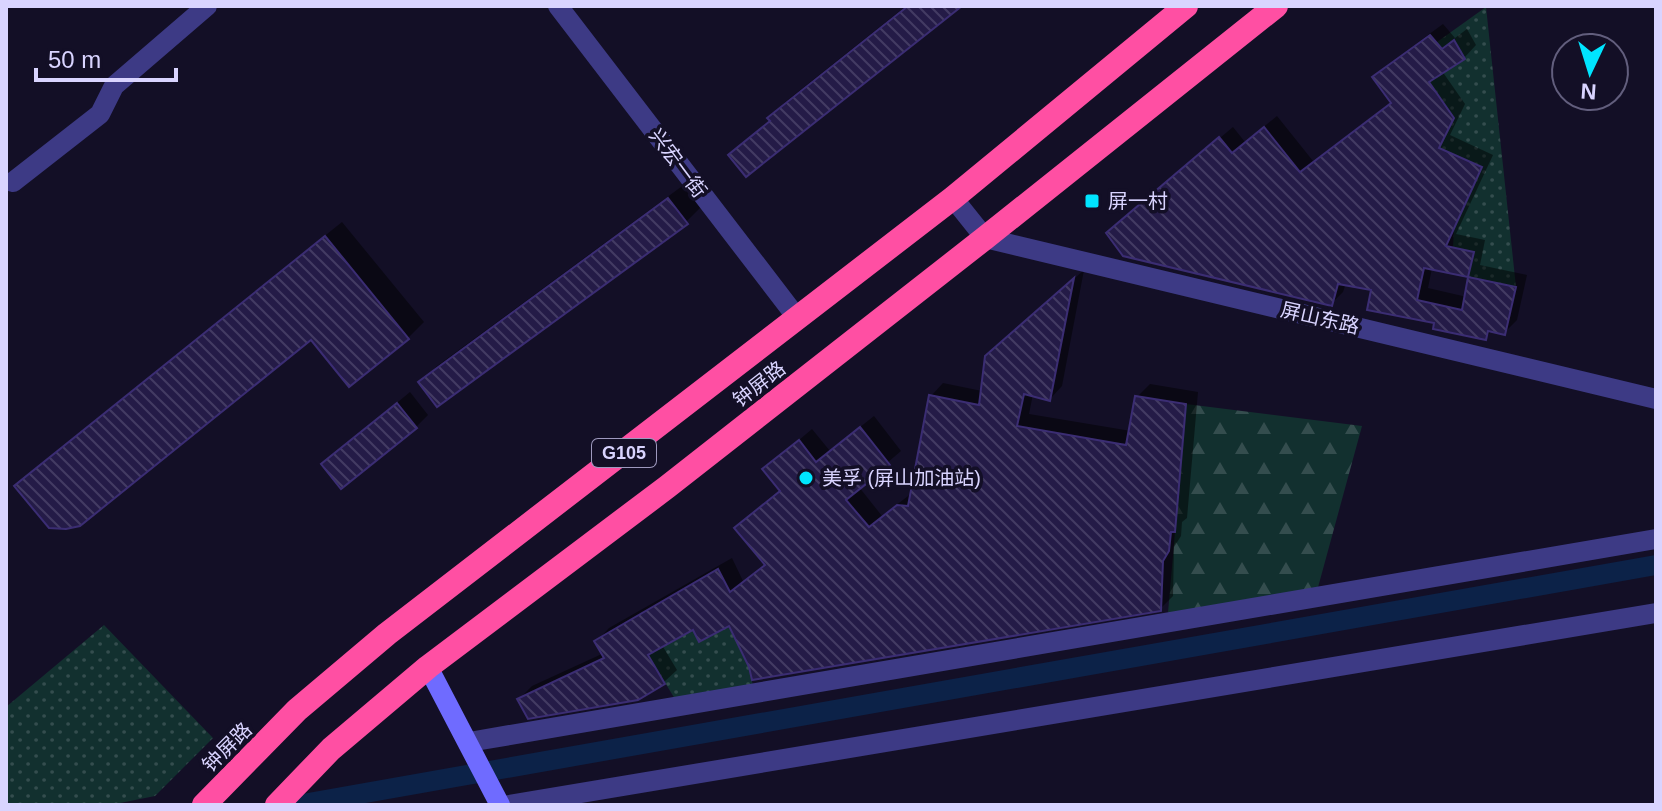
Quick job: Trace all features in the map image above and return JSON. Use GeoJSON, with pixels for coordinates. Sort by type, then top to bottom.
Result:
{"type":"FeatureCollection","features":[{"type":"Feature","properties":{"kind":"highway","name":"钟屏路"},"geometry":{"type":"LineString","coordinates":[[204,805],[297,710],[387,634],[953,198],[1186,6]]}},
{"type":"Feature","properties":{"kind":"highway","name":"钟屏路"},"geometry":{"type":"LineString","coordinates":[[277,805],[331,749],[428,667],[667,487],[1276,6]]}},
{"type":"Feature","properties":{"kind":"street"},"geometry":{"type":"LineString","coordinates":[[13,182],[100,114],[114,86],[207,6]]}},
{"type":"Feature","properties":{"kind":"street","name":"兴宏一街"},"geometry":{"type":"LineString","coordinates":[[558,6],[798,319]]}},
{"type":"Feature","properties":{"kind":"street"},"geometry":{"type":"LineString","coordinates":[[953,198],[985,238]]}},
{"type":"Feature","properties":{"kind":"street","name":"屏山东路"},"geometry":{"type":"LineString","coordinates":[[985,238],[1656,399]]}},
{"type":"Feature","properties":{"kind":"street"},"geometry":{"type":"LineString","coordinates":[[473,751],[1656,539]]}},
{"type":"Feature","properties":{"kind":"street"},"geometry":{"type":"LineString","coordinates":[[509,805],[1656,613]]}},
{"type":"Feature","properties":{"kind":"street"},"geometry":{"type":"LineString","coordinates":[[428,667],[500,805]]}},
{"type":"Feature","properties":{"kind":"green space"},"geometry":{"type":"Polygon","coordinates":[[[1486,7],[1516,287],[1468,277],[1474,252],[1453,248],[1454,228],[1482,167],[1439,148],[1454,118],[1429,82],[1437,42],[1486,7]]]}},
{"type":"Feature","properties":{"kind":"green space"},"geometry":{"type":"Polygon","coordinates":[[[1186,404],[1362,426],[1317,591],[1168,613],[1186,404]]]}},
{"type":"Feature","properties":{"kind":"green space"},"geometry":{"type":"Polygon","coordinates":[[[104,625],[213,738],[155,796],[110,805],[6,805],[6,707],[104,625]]]}},
{"type":"Feature","properties":{"kind":"green space"},"geometry":{"type":"Polygon","coordinates":[[[729,626],[749,667],[753,686],[675,699],[648,655],[693,630],[699,642],[729,626]]]}},
{"type":"Feature","properties":{"kind":"building"},"geometry":{"type":"Polygon","coordinates":[[[908,6],[962,6],[746,177],[728,155],[770,121],[767,118],[908,6]]]}},
{"type":"Feature","properties":{"kind":"building"},"geometry":{"type":"Polygon","coordinates":[[[1430,35],[1442,49],[1454,40],[1465,59],[1429,82],[1454,118],[1439,148],[1482,167],[1446,246],[1474,252],[1468,277],[1516,287],[1505,335],[1488,331],[1486,340],[1433,329],[1434,323],[1367,310],[1371,290],[1338,284],[1332,306],[1123,256],[1106,233],[1219,137],[1232,153],[1264,127],[1300,172],[1391,103],[1372,77],[1430,35]],[[1424,268],[1417,300],[1462,310],[1468,277],[1424,268]]]}},
{"type":"Feature","properties":{"kind":"building"},"geometry":{"type":"Polygon","coordinates":[[[668,198],[688,224],[437,407],[418,382],[668,198]]]}},
{"type":"Feature","properties":{"kind":"building"},"geometry":{"type":"Polygon","coordinates":[[[325,236],[409,339],[349,387],[311,340],[80,526],[49,528],[14,486],[325,236]]]}},
{"type":"Feature","properties":{"kind":"building"},"geometry":{"type":"Polygon","coordinates":[[[1074,278],[1050,401],[1024,394],[1017,426],[1126,445],[1135,396],[1186,404],[1175,532],[1171,532],[1169,551],[1163,561],[1161,611],[752,680],[729,626],[699,642],[693,630],[648,655],[665,684],[638,700],[528,719],[517,699],[604,658],[594,641],[718,569],[730,592],[765,565],[734,528],[780,491],[762,469],[799,440],[816,462],[860,427],[890,465],[846,500],[869,527],[897,505],[908,506],[929,395],[979,405],[985,356],[1074,278]]]}},
{"type":"Feature","properties":{"kind":"building"},"geometry":{"type":"Polygon","coordinates":[[[397,403],[417,428],[341,489],[321,464],[397,403]]]}},
{"type":"Feature","properties":{"kind":"waterway"},"geometry":{"type":"LineString","coordinates":[[297,805],[1656,565]]}},
{"type":"Feature","properties":{"kind":"place","name":"屏一村"},"geometry":{"type":"Point","coordinates":[1092,201]}},
{"type":"Feature","properties":{"kind":"place","name":"美孚 (屏山加油站)"},"geometry":{"type":"Point","coordinates":[806,478]}}]}
